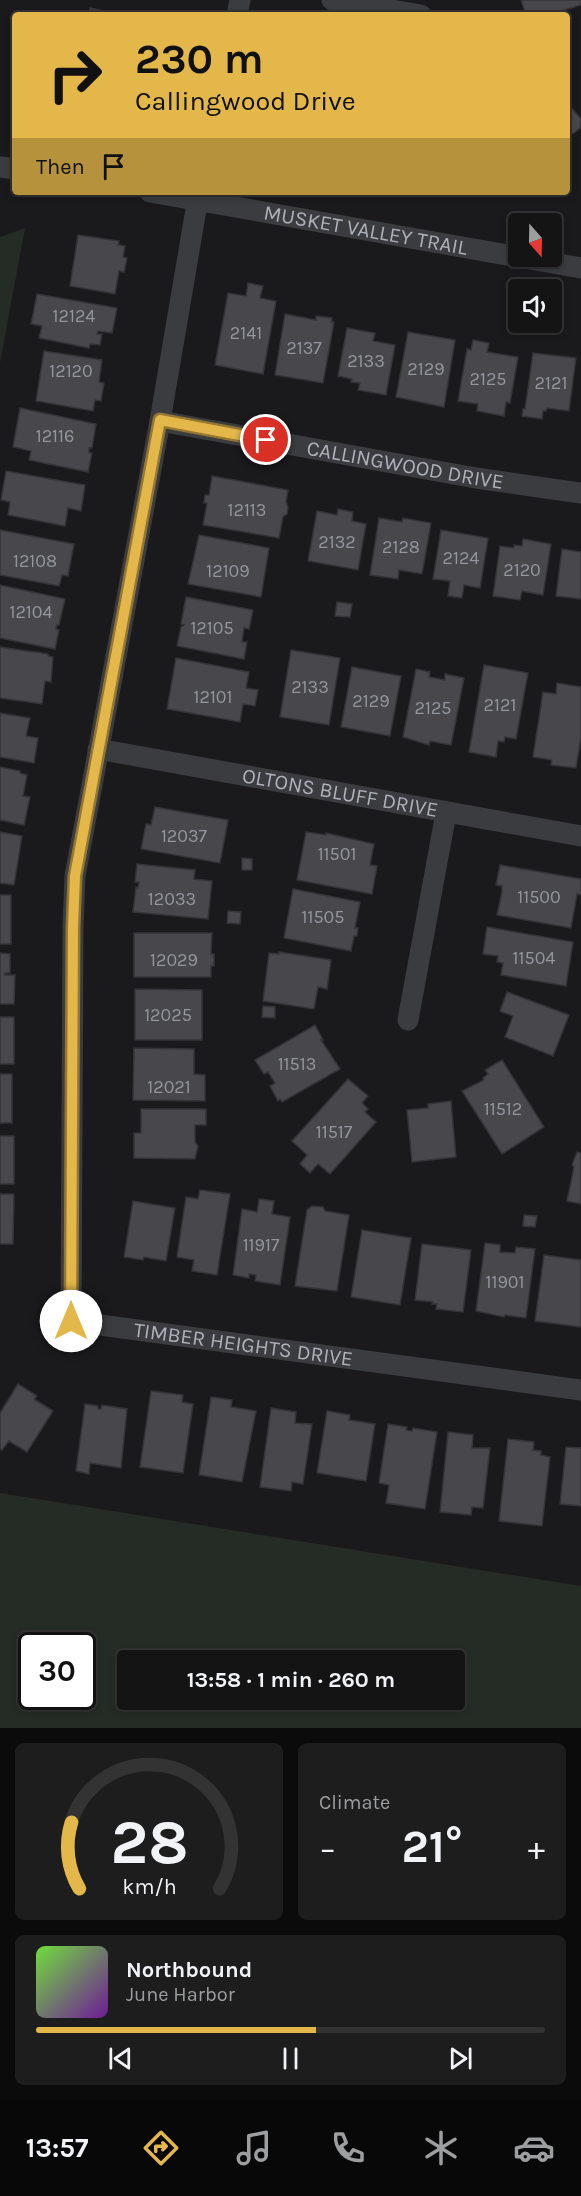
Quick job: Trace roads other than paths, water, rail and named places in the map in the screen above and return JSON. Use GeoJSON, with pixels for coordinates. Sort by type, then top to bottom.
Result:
{"type":"FeatureCollection","features":[{"type":"Feature","properties":{"kind":"street"},"geometry":{"type":"LineString","coordinates":[[332,0],[403,12]]}},
{"type":"Feature","properties":{"kind":"street","name":"MUSKET VALLEY TRAIL"},"geometry":{"type":"LineString","coordinates":[[198,196],[581,268]]}},
{"type":"Feature","properties":{"kind":"street","name":"TIMBER HEIGHTS DRIVE"},"geometry":{"type":"LineString","coordinates":[[198,196],[160,420],[75,876],[71,1321],[581,1390]]}},
{"type":"Feature","properties":{"kind":"street","name":"CALLINGWOOD DRIVE"},"geometry":{"type":"LineString","coordinates":[[160,420],[476,478],[581,492]]}},
{"type":"Feature","properties":{"kind":"street","name":"OLTONS BLUFF DRIVE"},"geometry":{"type":"LineString","coordinates":[[98,749],[581,836]]}},
{"type":"Feature","properties":{"kind":"street"},"geometry":{"type":"LineString","coordinates":[[408,1020],[446,813]]}}]}
